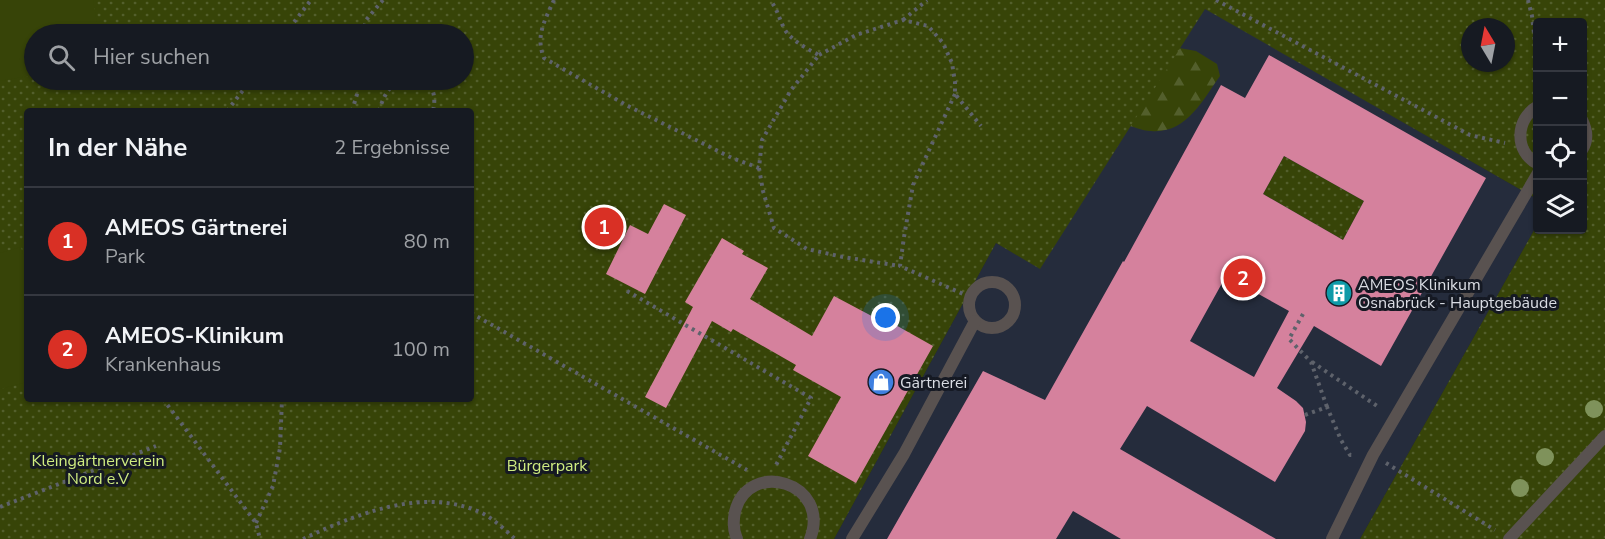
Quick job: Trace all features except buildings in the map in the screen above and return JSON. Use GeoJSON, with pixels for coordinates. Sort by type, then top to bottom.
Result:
{"type":"FeatureCollection","features":[{"type":"Feature","properties":{"kind":"lane"},"geometry":{"type":"LineString","coordinates":[[1533,110],[1526,115],[1521,125],[1520,136],[1526,155],[1533,160]]}},
{"type":"Feature","properties":{"kind":"lane"},"geometry":{"type":"LineString","coordinates":[[1332,539],[1373,455],[1534,180]]}},
{"type":"Feature","properties":{"kind":"lane"},"geometry":{"type":"LineString","coordinates":[[996,282],[1009,290],[1015,304],[1014,312],[1010,319],[997,328],[982,326],[975,321],[969,310],[970,297],[980,285],[996,282]]}},
{"type":"Feature","properties":{"kind":"lane"},"geometry":{"type":"LineString","coordinates":[[852,539],[904,454],[975,321]]}},
{"type":"Feature","properties":{"kind":"lane"},"geometry":{"type":"LineString","coordinates":[[1509,539],[1605,436]]}},
{"type":"Feature","properties":{"kind":"lane"},"geometry":{"type":"LineString","coordinates":[[737,539],[733,519],[736,506],[744,494],[754,486],[767,482],[780,482],[793,486],[803,493],[811,504],[815,536]]}},
{"type":"Feature","properties":{"kind":"path"},"geometry":{"type":"LineString","coordinates":[[293,24],[311,0]]}},
{"type":"Feature","properties":{"kind":"path"},"geometry":{"type":"LineString","coordinates":[[365,24],[383,0]]}},
{"type":"Feature","properties":{"kind":"path"},"geometry":{"type":"LineString","coordinates":[[554,0],[542,26],[540,47],[544,58],[626,105],[732,158],[759,168]]}},
{"type":"Feature","properties":{"kind":"path"},"geometry":{"type":"LineString","coordinates":[[770,0],[776,7],[786,32],[807,49],[819,55]]}},
{"type":"Feature","properties":{"kind":"path"},"geometry":{"type":"LineString","coordinates":[[927,0],[903,20],[856,35],[819,55],[791,90],[762,141],[759,168],[774,228],[807,249],[900,266],[970,297]]}},
{"type":"Feature","properties":{"kind":"path"},"geometry":{"type":"LineString","coordinates":[[1216,0],[1470,135],[1522,146]]}},
{"type":"Feature","properties":{"kind":"path"},"geometry":{"type":"LineString","coordinates":[[1528,0],[1533,25]]}},
{"type":"Feature","properties":{"kind":"path"},"geometry":{"type":"LineString","coordinates":[[900,266],[914,185],[955,94],[951,63],[943,43],[928,26],[903,20]]}},
{"type":"Feature","properties":{"kind":"path"},"geometry":{"type":"LineString","coordinates":[[229,108],[243,90]]}},
{"type":"Feature","properties":{"kind":"path"},"geometry":{"type":"LineString","coordinates":[[353,108],[358,90]]}},
{"type":"Feature","properties":{"kind":"path"},"geometry":{"type":"LineString","coordinates":[[381,108],[388,90]]}},
{"type":"Feature","properties":{"kind":"path"},"geometry":{"type":"LineString","coordinates":[[433,90],[434,108]]}},
{"type":"Feature","properties":{"kind":"path"},"geometry":{"type":"LineString","coordinates":[[955,94],[981,126]]}},
{"type":"Feature","properties":{"kind":"path"},"geometry":{"type":"LineString","coordinates":[[474,315],[767,482],[811,398],[627,291]]}},
{"type":"Feature","properties":{"kind":"path"},"geometry":{"type":"LineString","coordinates":[[1303,314],[1289,339],[1311,362],[1395,417]]}},
{"type":"Feature","properties":{"kind":"path"},"geometry":{"type":"LineString","coordinates":[[1311,362],[1327,407],[1350,455],[1373,455],[1509,539]]}},
{"type":"Feature","properties":{"kind":"path"},"geometry":{"type":"LineString","coordinates":[[165,402],[256,523],[260,539]]}},
{"type":"Feature","properties":{"kind":"path"},"geometry":{"type":"LineString","coordinates":[[256,523],[273,486],[280,448],[282,402]]}},
{"type":"Feature","properties":{"kind":"path"},"geometry":{"type":"LineString","coordinates":[[1305,415],[1327,407]]}},
{"type":"Feature","properties":{"kind":"path"},"geometry":{"type":"LineString","coordinates":[[0,507],[156,446]]}},
{"type":"Feature","properties":{"kind":"path"},"geometry":{"type":"LineString","coordinates":[[303,539],[354,517],[387,507],[421,502],[451,503],[482,513],[515,539]]}},
{"type":"Feature","properties":{"kind":"shaded area"},"geometry":{"type":"Polygon","coordinates":[[[1205,8],[1533,197],[1533,232],[1360,539],[834,539],[996,243],[1040,268],[1205,8]]]}},
{"type":"Feature","properties":{"kind":"green space"},"geometry":{"type":"Polygon","coordinates":[[[0,0],[1605,0],[1605,539],[1360,539],[1533,232],[1533,234],[1587,234],[1587,18],[1533,18],[1533,197],[1205,9],[1040,269],[996,243],[834,539],[0,539],[0,0]]]}},
{"type":"Feature","properties":{"kind":"green space"},"geometry":{"type":"Polygon","coordinates":[[[0,0],[93,0],[97,24],[24,24],[24,77],[0,81],[0,0]]]}},
{"type":"Feature","properties":{"kind":"green space"},"geometry":{"type":"Polygon","coordinates":[[[1090,0],[1163,45],[1196,51],[1217,64],[1220,76],[1192,114],[1183,122],[1163,131],[1148,131],[1123,124],[1090,0]]]}},
{"type":"Feature","properties":{"kind":"green space"},"geometry":{"type":"Polygon","coordinates":[[[1284,156],[1364,201],[1343,240],[1263,194],[1284,156]]]}},
{"type":"Feature","properties":{"kind":"green space"},"geometry":{"type":"Polygon","coordinates":[[[21,247],[24,258],[24,383],[0,389],[0,253],[21,247]]]}},
{"type":"Feature","properties":{"kind":"place","name":"AMEOS Gärtnerei"},"geometry":{"type":"Point","coordinates":[604,227]}},
{"type":"Feature","properties":{"kind":"place","name":"AMEOS-Klinikum"},"geometry":{"type":"Point","coordinates":[1243,278]}},
{"type":"Feature","properties":{"kind":"place","name":"AMEOS Klinikum Osnabrück - Hauptgebäude"},"geometry":{"type":"Point","coordinates":[1339,293]}},
{"type":"Feature","properties":{"kind":"place","name":"Gärtnerei"},"geometry":{"type":"Point","coordinates":[881,382]}},
{"type":"Feature","properties":{"kind":"park label","name":"Bürgerpark"},"geometry":{"type":"Point","coordinates":[547,465]}},
{"type":"Feature","properties":{"kind":"park label","name":"Kleingärtnerverein Nord e.V"},"geometry":{"type":"Point","coordinates":[98,469]}}]}
